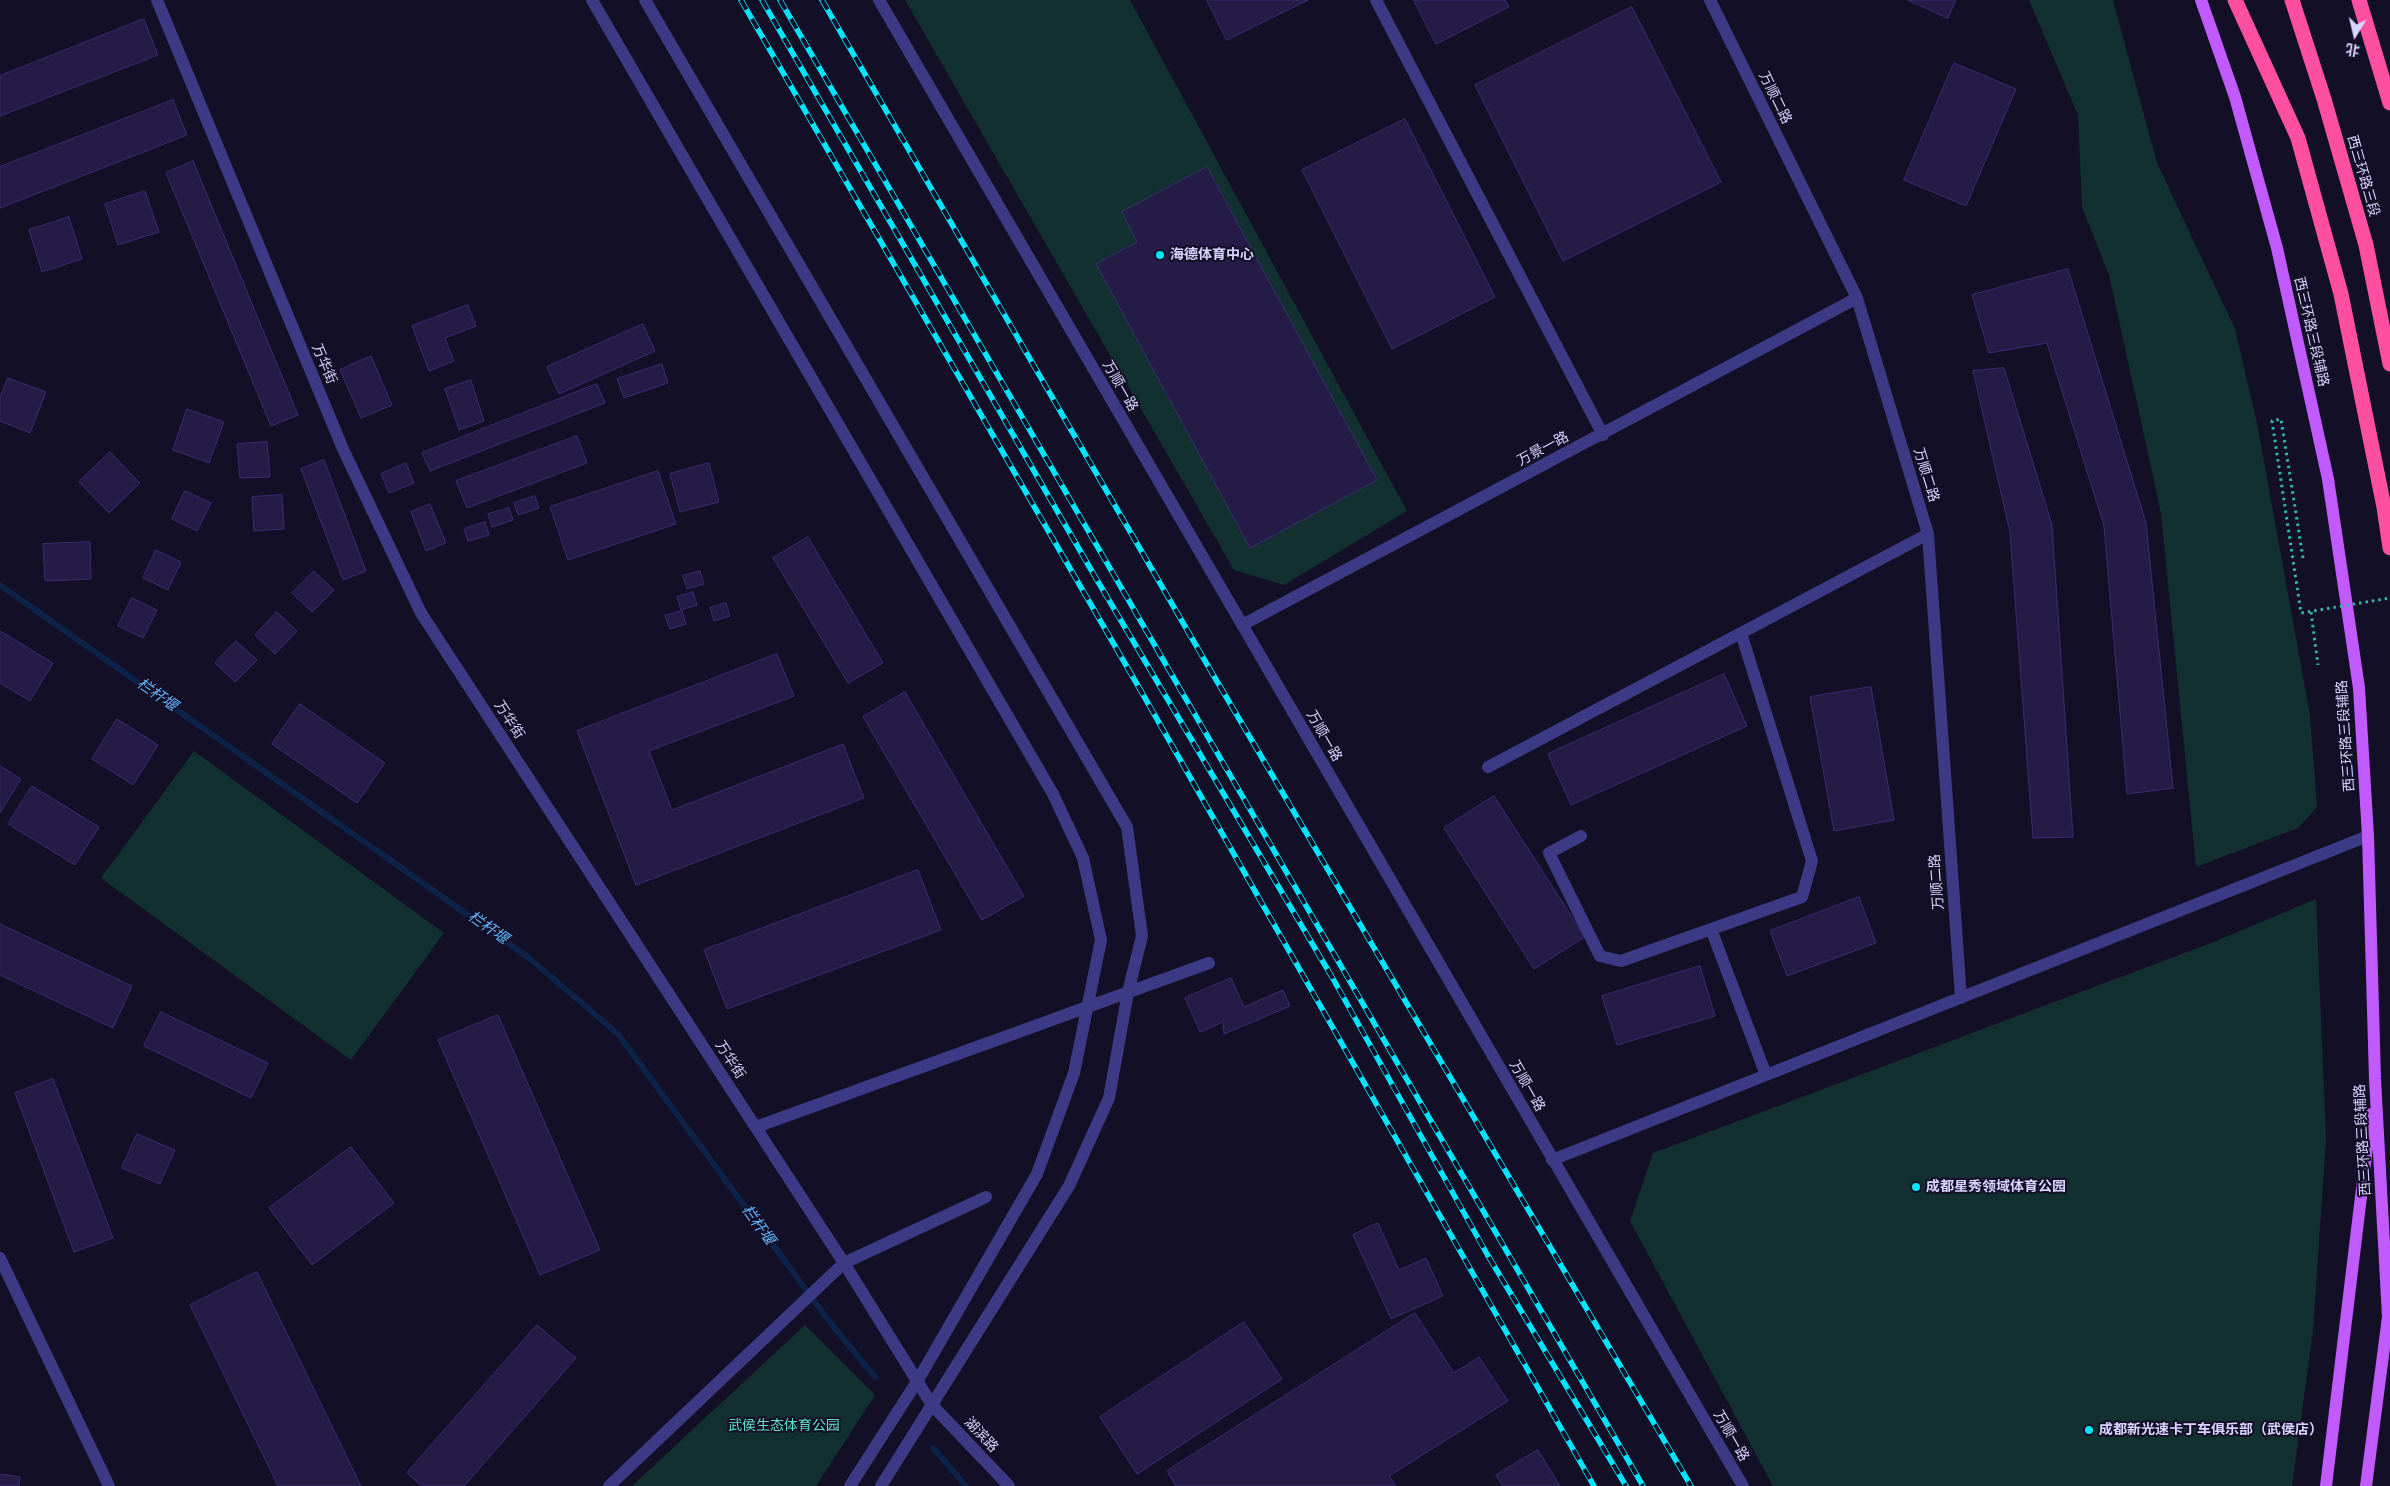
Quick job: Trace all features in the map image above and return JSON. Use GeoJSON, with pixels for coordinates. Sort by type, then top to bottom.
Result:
{"type":"FeatureCollection","features":[{"type":"Feature","properties":{"kind":"highway"},"geometry":{"type":"LineString","coordinates":[[2235,0],[2298,138],[2341,294],[2384,507],[2390,548]]}},
{"type":"Feature","properties":{"kind":"highway","name":"西三环路三段"},"geometry":{"type":"LineString","coordinates":[[2292,0],[2324,99],[2366,245],[2390,364]]}},
{"type":"Feature","properties":{"kind":"highway"},"geometry":{"type":"LineString","coordinates":[[2358,0],[2390,103]]}},
{"type":"Feature","properties":{"kind":"main road","name":"西三环路三段辅路"},"geometry":{"type":"LineString","coordinates":[[2201,0],[2235,97],[2277,248],[2328,479],[2359,688],[2368,836],[2375,1079],[2388,1316],[2366,1486]]}},
{"type":"Feature","properties":{"kind":"main road"},"geometry":{"type":"LineString","coordinates":[[2326,1486],[2375,1079]]}},
{"type":"Feature","properties":{"kind":"street","name":"万华街"},"geometry":{"type":"LineString","coordinates":[[157,0],[343,449],[421,613],[844,1263],[932,1405]]}},
{"type":"Feature","properties":{"kind":"street"},"geometry":{"type":"LineString","coordinates":[[592,0],[1053,794],[1084,858],[1101,940],[1074,1073],[1037,1174],[918,1380],[850,1486]]}},
{"type":"Feature","properties":{"kind":"street"},"geometry":{"type":"LineString","coordinates":[[645,0],[1127,828],[1142,936],[1128,992],[1109,1098],[1069,1186],[881,1486]]}},
{"type":"Feature","properties":{"kind":"street","name":"万顺一路"},"geometry":{"type":"LineString","coordinates":[[880,0],[1743,1486]]}},
{"type":"Feature","properties":{"kind":"street"},"geometry":{"type":"LineString","coordinates":[[1376,0],[1603,435]]}},
{"type":"Feature","properties":{"kind":"street","name":"万顺二路"},"geometry":{"type":"LineString","coordinates":[[1710,0],[1857,298],[1928,534],[1961,998]]}},
{"type":"Feature","properties":{"kind":"street","name":"万景一路"},"geometry":{"type":"LineString","coordinates":[[1242,625],[1603,435],[1857,298]]}},
{"type":"Feature","properties":{"kind":"street"},"geometry":{"type":"LineString","coordinates":[[1488,767],[1928,534]]}},
{"type":"Feature","properties":{"kind":"street"},"geometry":{"type":"LineString","coordinates":[[1581,836],[1549,853],[1600,956],[1621,961],[1802,897],[1812,861],[1741,633]]}},
{"type":"Feature","properties":{"kind":"street"},"geometry":{"type":"LineString","coordinates":[[1552,1160],[2368,836]]}},
{"type":"Feature","properties":{"kind":"street"},"geometry":{"type":"LineString","coordinates":[[1711,929],[1766,1075]]}},
{"type":"Feature","properties":{"kind":"street"},"geometry":{"type":"LineString","coordinates":[[756,1127],[1208,963]]}},
{"type":"Feature","properties":{"kind":"street"},"geometry":{"type":"LineString","coordinates":[[609,1486],[844,1263],[986,1197]]}},
{"type":"Feature","properties":{"kind":"street"},"geometry":{"type":"LineString","coordinates":[[0,1258],[109,1486]]}},
{"type":"Feature","properties":{"kind":"street","name":"湖滨路"},"geometry":{"type":"LineString","coordinates":[[932,1405],[1009,1486]]}},
{"type":"Feature","properties":{"kind":"path"},"geometry":{"type":"LineString","coordinates":[[2303,558],[2280,419],[2272,421],[2301,613],[2390,598]]}},
{"type":"Feature","properties":{"kind":"path"},"geometry":{"type":"LineString","coordinates":[[2310,612],[2318,665]]}},
{"type":"Feature","properties":{"kind":"green space","name":"海德体育中心"},"geometry":{"type":"Polygon","coordinates":[[[905,0],[1130,0],[1407,511],[1284,585],[1234,570],[905,0]]]}},
{"type":"Feature","properties":{"kind":"green space"},"geometry":{"type":"Polygon","coordinates":[[[2029,0],[2113,0],[2157,163],[2235,329],[2257,423],[2310,715],[2317,807],[2298,828],[2196,867],[2161,513],[2109,275],[2082,207],[2078,115],[2029,0]]]}},
{"type":"Feature","properties":{"kind":"green space"},"geometry":{"type":"Polygon","coordinates":[[[194,751],[444,933],[351,1060],[101,878],[194,751]]]}},
{"type":"Feature","properties":{"kind":"green space","name":"成都星秀领域体育公园"},"geometry":{"type":"Polygon","coordinates":[[[2316,899],[2326,1139],[2313,1331],[2292,1486],[1773,1486],[1630,1221],[1653,1153],[2211,943],[2316,899]]]}},
{"type":"Feature","properties":{"kind":"green space","name":"武侯生态体育公园"},"geometry":{"type":"Polygon","coordinates":[[[805,1325],[875,1395],[816,1486],[632,1486],[805,1325]]]}},
{"type":"Feature","properties":{"kind":"building"},"geometry":{"type":"Polygon","coordinates":[[[1207,0],[1308,0],[1227,40],[1207,0]]]}},
{"type":"Feature","properties":{"kind":"building"},"geometry":{"type":"Polygon","coordinates":[[[1414,0],[1505,0],[1509,7],[1436,44],[1414,0]]]}},
{"type":"Feature","properties":{"kind":"building"},"geometry":{"type":"Polygon","coordinates":[[[1908,0],[1956,0],[1948,18],[1908,0]]]}},
{"type":"Feature","properties":{"kind":"building"},"geometry":{"type":"Polygon","coordinates":[[[1632,7],[1721,182],[1563,261],[1475,85],[1632,7]]]}},
{"type":"Feature","properties":{"kind":"building"},"geometry":{"type":"Polygon","coordinates":[[[144,19],[158,55],[0,116],[0,76],[144,19]]]}},
{"type":"Feature","properties":{"kind":"building"},"geometry":{"type":"Polygon","coordinates":[[[1954,63],[2016,89],[1966,206],[1904,180],[1954,63]]]}},
{"type":"Feature","properties":{"kind":"building"},"geometry":{"type":"Polygon","coordinates":[[[173,100],[187,135],[0,208],[0,167],[173,100]]]}},
{"type":"Feature","properties":{"kind":"building"},"geometry":{"type":"Polygon","coordinates":[[[1405,119],[1495,297],[1392,349],[1302,170],[1405,119]]]}},
{"type":"Feature","properties":{"kind":"building"},"geometry":{"type":"Polygon","coordinates":[[[193,161],[298,415],[271,426],[166,173],[193,161]]]}},
{"type":"Feature","properties":{"kind":"building"},"geometry":{"type":"Polygon","coordinates":[[[1207,167],[1377,480],[1250,548],[1096,264],[1137,242],[1122,212],[1207,167]]]}},
{"type":"Feature","properties":{"kind":"building"},"geometry":{"type":"Polygon","coordinates":[[[145,191],[159,232],[118,245],[105,204],[145,191]]]}},
{"type":"Feature","properties":{"kind":"building"},"geometry":{"type":"Polygon","coordinates":[[[69,217],[82,259],[42,272],[29,230],[69,217]]]}},
{"type":"Feature","properties":{"kind":"building"},"geometry":{"type":"Polygon","coordinates":[[[2068,269],[2146,523],[2173,788],[2127,794],[2104,526],[2047,343],[1989,353],[1972,295],[2068,269]]]}},
{"type":"Feature","properties":{"kind":"building"},"geometry":{"type":"Polygon","coordinates":[[[468,305],[476,326],[445,338],[454,361],[429,371],[412,326],[468,305]]]}},
{"type":"Feature","properties":{"kind":"building"},"geometry":{"type":"Polygon","coordinates":[[[643,324],[655,351],[559,394],[547,367],[643,324]]]}},
{"type":"Feature","properties":{"kind":"building"},"geometry":{"type":"Polygon","coordinates":[[[371,356],[392,405],[361,418],[340,370],[371,356]]]}},
{"type":"Feature","properties":{"kind":"building"},"geometry":{"type":"Polygon","coordinates":[[[662,364],[668,383],[624,398],[617,379],[662,364]]]}},
{"type":"Feature","properties":{"kind":"building"},"geometry":{"type":"Polygon","coordinates":[[[2004,368],[2052,525],[2073,837],[2033,838],[2010,532],[1973,371],[2004,368]]]}},
{"type":"Feature","properties":{"kind":"building"},"geometry":{"type":"Polygon","coordinates":[[[8,378],[46,392],[30,433],[0,421],[0,398],[8,378]]]}},
{"type":"Feature","properties":{"kind":"building"},"geometry":{"type":"Polygon","coordinates":[[[471,380],[484,421],[459,430],[445,389],[471,380]]]}},
{"type":"Feature","properties":{"kind":"building"},"geometry":{"type":"Polygon","coordinates":[[[597,384],[605,403],[430,471],[422,453],[597,384]]]}},
{"type":"Feature","properties":{"kind":"building"},"geometry":{"type":"Polygon","coordinates":[[[187,409],[224,422],[209,463],[173,450],[187,409]]]}},
{"type":"Feature","properties":{"kind":"building"},"geometry":{"type":"Polygon","coordinates":[[[577,436],[587,463],[467,508],[456,481],[577,436]]]}},
{"type":"Feature","properties":{"kind":"building"},"geometry":{"type":"Polygon","coordinates":[[[267,442],[270,477],[240,478],[237,444],[267,442]]]}},
{"type":"Feature","properties":{"kind":"building"},"geometry":{"type":"Polygon","coordinates":[[[110,452],[140,483],[109,513],[79,482],[110,452]]]}},
{"type":"Feature","properties":{"kind":"building"},"geometry":{"type":"Polygon","coordinates":[[[324,460],[366,571],[343,580],[301,469],[324,460]]]}},
{"type":"Feature","properties":{"kind":"building"},"geometry":{"type":"Polygon","coordinates":[[[406,463],[414,483],[389,493],[381,474],[406,463]]]}},
{"type":"Feature","properties":{"kind":"building"},"geometry":{"type":"Polygon","coordinates":[[[709,463],[719,502],[680,512],[670,474],[709,463]]]}},
{"type":"Feature","properties":{"kind":"building"},"geometry":{"type":"Polygon","coordinates":[[[658,471],[676,524],[568,560],[550,507],[658,471]]]}},
{"type":"Feature","properties":{"kind":"building"},"geometry":{"type":"Polygon","coordinates":[[[185,491],[211,503],[197,531],[172,519],[185,491]]]}},
{"type":"Feature","properties":{"kind":"building"},"geometry":{"type":"Polygon","coordinates":[[[282,495],[284,529],[254,531],[252,497],[282,495]]]}},
{"type":"Feature","properties":{"kind":"building"},"geometry":{"type":"Polygon","coordinates":[[[535,496],[539,508],[518,515],[514,503],[535,496]]]}},
{"type":"Feature","properties":{"kind":"building"},"geometry":{"type":"Polygon","coordinates":[[[430,504],[446,543],[426,551],[411,512],[430,504]]]}},
{"type":"Feature","properties":{"kind":"building"},"geometry":{"type":"Polygon","coordinates":[[[509,508],[513,520],[492,527],[488,514],[509,508]]]}},
{"type":"Feature","properties":{"kind":"building"},"geometry":{"type":"Polygon","coordinates":[[[485,522],[489,535],[468,541],[464,529],[485,522]]]}},
{"type":"Feature","properties":{"kind":"building"},"geometry":{"type":"Polygon","coordinates":[[[808,537],[883,663],[848,683],[773,558],[808,537]]]}},
{"type":"Feature","properties":{"kind":"building"},"geometry":{"type":"Polygon","coordinates":[[[90,542],[91,579],[45,581],[43,544],[90,542]]]}},
{"type":"Feature","properties":{"kind":"building"},"geometry":{"type":"Polygon","coordinates":[[[156,550],[181,562],[168,590],[143,578],[156,550]]]}},
{"type":"Feature","properties":{"kind":"building"},"geometry":{"type":"Polygon","coordinates":[[[314,571],[334,590],[312,612],[292,593],[314,571]]]}},
{"type":"Feature","properties":{"kind":"building"},"geometry":{"type":"Polygon","coordinates":[[[700,571],[704,584],[687,589],[683,576],[700,571]]]}},
{"type":"Feature","properties":{"kind":"building"},"geometry":{"type":"Polygon","coordinates":[[[693,592],[697,605],[681,610],[677,597],[693,592]]]}},
{"type":"Feature","properties":{"kind":"building"},"geometry":{"type":"Polygon","coordinates":[[[132,598],[157,610],[143,638],[118,626],[132,598]]]}},
{"type":"Feature","properties":{"kind":"building"},"geometry":{"type":"Polygon","coordinates":[[[726,603],[730,616],[714,621],[710,608],[726,603]]]}},
{"type":"Feature","properties":{"kind":"building"},"geometry":{"type":"Polygon","coordinates":[[[682,611],[686,624],[670,629],[665,616],[682,611]]]}},
{"type":"Feature","properties":{"kind":"building"},"geometry":{"type":"Polygon","coordinates":[[[277,612],[297,631],[275,654],[255,635],[277,612]]]}},
{"type":"Feature","properties":{"kind":"building"},"geometry":{"type":"Polygon","coordinates":[[[0,631],[53,663],[30,701],[0,683],[0,631]]]}},
{"type":"Feature","properties":{"kind":"building"},"geometry":{"type":"Polygon","coordinates":[[[236,641],[257,660],[235,682],[215,663],[236,641]]]}},
{"type":"Feature","properties":{"kind":"building"},"geometry":{"type":"Polygon","coordinates":[[[777,654],[794,696],[649,751],[672,810],[843,744],[864,798],[636,885],[577,731],[777,654]]]}},
{"type":"Feature","properties":{"kind":"building"},"geometry":{"type":"Polygon","coordinates":[[[1724,674],[1747,726],[1571,805],[1548,754],[1724,674]]]}},
{"type":"Feature","properties":{"kind":"building"},"geometry":{"type":"Polygon","coordinates":[[[1871,687],[1894,820],[1834,831],[1810,697],[1871,687]]]}},
{"type":"Feature","properties":{"kind":"building"},"geometry":{"type":"Polygon","coordinates":[[[905,692],[1024,896],[982,920],[863,717],[905,692]]]}},
{"type":"Feature","properties":{"kind":"building"},"geometry":{"type":"Polygon","coordinates":[[[300,704],[385,763],[357,803],[272,744],[300,704]]]}},
{"type":"Feature","properties":{"kind":"building"},"geometry":{"type":"Polygon","coordinates":[[[117,719],[158,745],[133,785],[92,759],[117,719]]]}},
{"type":"Feature","properties":{"kind":"building"},"geometry":{"type":"Polygon","coordinates":[[[0,766],[21,779],[0,813],[0,766]]]}},
{"type":"Feature","properties":{"kind":"building"},"geometry":{"type":"Polygon","coordinates":[[[32,786],[99,827],[75,865],[8,824],[32,786]]]}},
{"type":"Feature","properties":{"kind":"building"},"geometry":{"type":"Polygon","coordinates":[[[1494,796],[1585,937],[1534,969],[1444,828],[1494,796]]]}},
{"type":"Feature","properties":{"kind":"building"},"geometry":{"type":"Polygon","coordinates":[[[918,870],[941,930],[727,1009],[704,950],[918,870]]]}},
{"type":"Feature","properties":{"kind":"building"},"geometry":{"type":"Polygon","coordinates":[[[1859,897],[1876,943],[1787,976],[1770,931],[1859,897]]]}},
{"type":"Feature","properties":{"kind":"building"},"geometry":{"type":"Polygon","coordinates":[[[0,924],[132,986],[113,1028],[0,975],[0,924]]]}},
{"type":"Feature","properties":{"kind":"building"},"geometry":{"type":"Polygon","coordinates":[[[1700,966],[1715,1016],[1617,1045],[1602,996],[1700,966]]]}},
{"type":"Feature","properties":{"kind":"building"},"geometry":{"type":"Polygon","coordinates":[[[1231,978],[1244,1007],[1283,990],[1290,1006],[1224,1034],[1223,1022],[1200,1032],[1185,998],[1231,978]]]}},
{"type":"Feature","properties":{"kind":"building"},"geometry":{"type":"Polygon","coordinates":[[[161,1012],[268,1063],[251,1098],[144,1046],[161,1012]]]}},
{"type":"Feature","properties":{"kind":"building"},"geometry":{"type":"Polygon","coordinates":[[[498,1015],[600,1250],[540,1275],[438,1040],[498,1015]]]}},
{"type":"Feature","properties":{"kind":"building"},"geometry":{"type":"Polygon","coordinates":[[[53,1079],[113,1238],[74,1252],[15,1093],[53,1079]]]}},
{"type":"Feature","properties":{"kind":"building"},"geometry":{"type":"Polygon","coordinates":[[[137,1134],[175,1150],[160,1184],[122,1168],[137,1134]]]}},
{"type":"Feature","properties":{"kind":"building"},"geometry":{"type":"Polygon","coordinates":[[[351,1147],[394,1203],[312,1265],[269,1208],[351,1147]]]}},
{"type":"Feature","properties":{"kind":"building"},"geometry":{"type":"Polygon","coordinates":[[[1378,1223],[1399,1270],[1426,1258],[1443,1296],[1391,1319],[1353,1235],[1378,1223]]]}},
{"type":"Feature","properties":{"kind":"building"},"geometry":{"type":"Polygon","coordinates":[[[257,1272],[361,1486],[278,1486],[190,1305],[257,1272]]]}},
{"type":"Feature","properties":{"kind":"building"},"geometry":{"type":"Polygon","coordinates":[[[1415,1313],[1454,1373],[1479,1357],[1508,1401],[1389,1476],[1396,1486],[1176,1486],[1167,1471],[1415,1313]]]}},
{"type":"Feature","properties":{"kind":"building"},"geometry":{"type":"Polygon","coordinates":[[[1244,1322],[1282,1379],[1137,1474],[1100,1417],[1244,1322]]]}},
{"type":"Feature","properties":{"kind":"building"},"geometry":{"type":"Polygon","coordinates":[[[537,1325],[576,1358],[464,1486],[422,1486],[407,1473],[537,1325]]]}},
{"type":"Feature","properties":{"kind":"building"},"geometry":{"type":"Polygon","coordinates":[[[1538,1450],[1560,1486],[1503,1486],[1496,1475],[1538,1450]]]}},
{"type":"Feature","properties":{"kind":"building"},"geometry":{"type":"Polygon","coordinates":[[[0,1474],[20,1477],[19,1486],[0,1486],[0,1474]]]}},
{"type":"Feature","properties":{"kind":"waterway","name":"栏杆堰"},"geometry":{"type":"LineString","coordinates":[[0,585],[529,958],[618,1034],[829,1321],[875,1377]]}},
{"type":"Feature","properties":{"kind":"waterway","name":"栏杆堰"},"geometry":{"type":"LineString","coordinates":[[933,1448],[966,1486]]}},
{"type":"Feature","properties":{"kind":"railway"},"geometry":{"type":"LineString","coordinates":[[741,0],[1141,691],[1594,1486]]}},
{"type":"Feature","properties":{"kind":"railway"},"geometry":{"type":"LineString","coordinates":[[762,0],[1097,580],[1332,977],[1487,1254],[1626,1486]]}},
{"type":"Feature","properties":{"kind":"railway"},"geometry":{"type":"LineString","coordinates":[[780,0],[1643,1486]]}},
{"type":"Feature","properties":{"kind":"railway"},"geometry":{"type":"LineString","coordinates":[[822,0],[1208,666],[1691,1486]]}},
{"type":"Feature","properties":{"kind":"place","name":"海德体育中心"},"geometry":{"type":"Point","coordinates":[1160,255]}},
{"type":"Feature","properties":{"kind":"place","name":"成都星秀领域体育公园"},"geometry":{"type":"Point","coordinates":[1916,1187]}},
{"type":"Feature","properties":{"kind":"place","name":"成都新光速卡丁车俱乐部（武侯店）"},"geometry":{"type":"Point","coordinates":[2089,1430]}}]}
